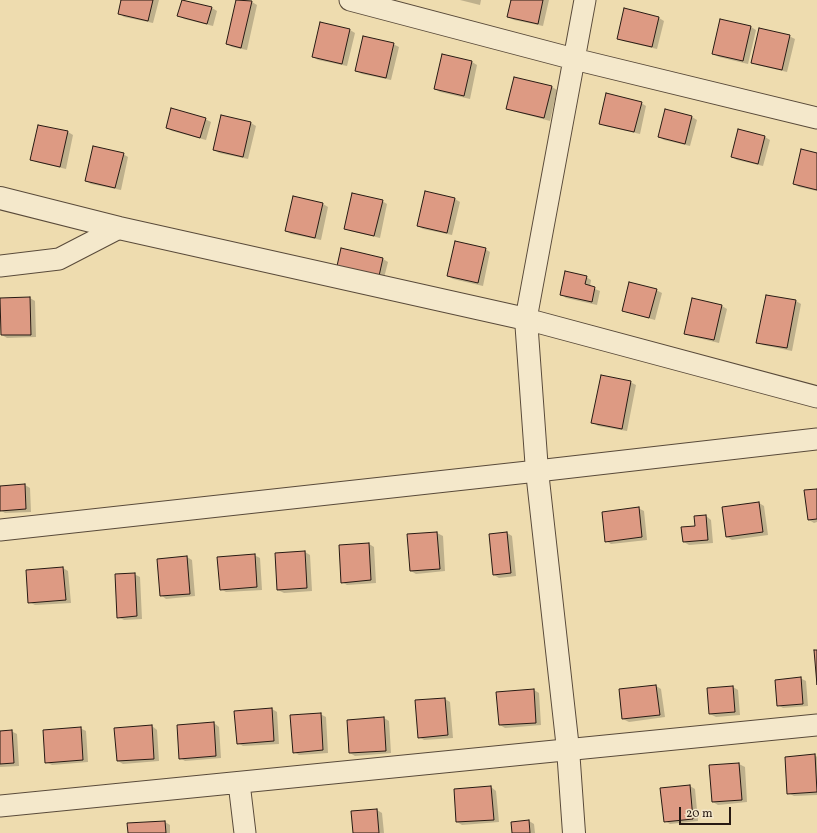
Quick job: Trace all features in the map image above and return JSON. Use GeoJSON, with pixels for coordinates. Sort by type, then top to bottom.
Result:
{"type":"FeatureCollection","features":[{"type":"Feature","properties":{"kind":"street"},"geometry":{"type":"LineString","coordinates":[[350,0],[574,59],[817,118]]}},
{"type":"Feature","properties":{"kind":"street"},"geometry":{"type":"LineString","coordinates":[[574,833],[568,749],[537,471],[526,319],[585,0]]}},
{"type":"Feature","properties":{"kind":"street"},"geometry":{"type":"LineString","coordinates":[[0,198],[119,228],[526,319],[817,397]]}},
{"type":"Feature","properties":{"kind":"street"},"geometry":{"type":"LineString","coordinates":[[0,266],[59,259],[119,228]]}},
{"type":"Feature","properties":{"kind":"street"},"geometry":{"type":"LineString","coordinates":[[0,530],[817,439]]}},
{"type":"Feature","properties":{"kind":"street"},"geometry":{"type":"LineString","coordinates":[[0,806],[817,725]]}},
{"type":"Feature","properties":{"kind":"street"},"geometry":{"type":"LineString","coordinates":[[239,783],[245,833]]}},
{"type":"Feature","properties":{"kind":"building"},"geometry":{"type":"Polygon","coordinates":[[[121,0],[153,0],[148,21],[118,14],[121,0]]]}},
{"type":"Feature","properties":{"kind":"building"},"geometry":{"type":"Polygon","coordinates":[[[182,0],[212,7],[207,24],[177,16],[182,0]]]}},
{"type":"Feature","properties":{"kind":"building"},"geometry":{"type":"Polygon","coordinates":[[[236,0],[252,1],[241,48],[226,44],[236,0]]]}},
{"type":"Feature","properties":{"kind":"building"},"geometry":{"type":"Polygon","coordinates":[[[511,0],[543,0],[538,24],[507,17],[511,0]]]}},
{"type":"Feature","properties":{"kind":"building"},"geometry":{"type":"Polygon","coordinates":[[[624,8],[659,17],[652,47],[617,39],[624,8]]]}},
{"type":"Feature","properties":{"kind":"building"},"geometry":{"type":"Polygon","coordinates":[[[720,19],[751,26],[743,61],[712,54],[720,19]]]}},
{"type":"Feature","properties":{"kind":"building"},"geometry":{"type":"Polygon","coordinates":[[[320,22],[350,29],[342,64],[312,57],[320,22]]]}},
{"type":"Feature","properties":{"kind":"building"},"geometry":{"type":"Polygon","coordinates":[[[759,28],[790,35],[782,70],[751,63],[759,28]]]}},
{"type":"Feature","properties":{"kind":"building"},"geometry":{"type":"Polygon","coordinates":[[[363,36],[394,43],[386,78],[355,71],[363,36]]]}},
{"type":"Feature","properties":{"kind":"building"},"geometry":{"type":"Polygon","coordinates":[[[442,54],[472,61],[464,96],[434,89],[442,54]]]}},
{"type":"Feature","properties":{"kind":"building"},"geometry":{"type":"Polygon","coordinates":[[[514,77],[552,86],[544,118],[506,109],[514,77]]]}},
{"type":"Feature","properties":{"kind":"building"},"geometry":{"type":"Polygon","coordinates":[[[606,93],[642,102],[634,132],[599,124],[606,93]]]}},
{"type":"Feature","properties":{"kind":"building"},"geometry":{"type":"Polygon","coordinates":[[[171,108],[206,118],[200,138],[166,128],[171,108]]]}},
{"type":"Feature","properties":{"kind":"building"},"geometry":{"type":"Polygon","coordinates":[[[665,109],[692,116],[685,144],[658,137],[665,109]]]}},
{"type":"Feature","properties":{"kind":"building"},"geometry":{"type":"Polygon","coordinates":[[[221,115],[251,122],[243,157],[213,150],[221,115]]]}},
{"type":"Feature","properties":{"kind":"building"},"geometry":{"type":"Polygon","coordinates":[[[38,125],[68,131],[60,167],[30,160],[38,125]]]}},
{"type":"Feature","properties":{"kind":"building"},"geometry":{"type":"Polygon","coordinates":[[[738,129],[765,136],[758,164],[731,157],[738,129]]]}},
{"type":"Feature","properties":{"kind":"building"},"geometry":{"type":"Polygon","coordinates":[[[93,146],[124,153],[115,188],[85,181],[93,146]]]}},
{"type":"Feature","properties":{"kind":"building"},"geometry":{"type":"Polygon","coordinates":[[[801,149],[817,153],[817,190],[793,184],[801,149]]]}},
{"type":"Feature","properties":{"kind":"building"},"geometry":{"type":"Polygon","coordinates":[[[425,191],[455,198],[447,233],[417,226],[425,191]]]}},
{"type":"Feature","properties":{"kind":"building"},"geometry":{"type":"Polygon","coordinates":[[[352,193],[383,200],[374,236],[344,229],[352,193]]]}},
{"type":"Feature","properties":{"kind":"building"},"geometry":{"type":"Polygon","coordinates":[[[293,196],[323,203],[315,238],[285,231],[293,196]]]}},
{"type":"Feature","properties":{"kind":"building"},"geometry":{"type":"Polygon","coordinates":[[[455,241],[486,248],[478,283],[447,276],[455,241]]]}},
{"type":"Feature","properties":{"kind":"building"},"geometry":{"type":"Polygon","coordinates":[[[341,248],[383,258],[379,276],[337,266],[341,248]]]}},
{"type":"Feature","properties":{"kind":"building"},"geometry":{"type":"Polygon","coordinates":[[[565,271],[587,276],[585,284],[595,287],[592,302],[560,295],[565,271]]]}},
{"type":"Feature","properties":{"kind":"building"},"geometry":{"type":"Polygon","coordinates":[[[629,282],[657,289],[649,318],[622,311],[629,282]]]}},
{"type":"Feature","properties":{"kind":"building"},"geometry":{"type":"Polygon","coordinates":[[[766,295],[796,300],[787,348],[756,343],[766,295]]]}},
{"type":"Feature","properties":{"kind":"building"},"geometry":{"type":"Polygon","coordinates":[[[30,297],[31,335],[1,335],[0,298],[30,297]]]}},
{"type":"Feature","properties":{"kind":"building"},"geometry":{"type":"Polygon","coordinates":[[[692,298],[722,305],[714,340],[684,334],[692,298]]]}},
{"type":"Feature","properties":{"kind":"building"},"geometry":{"type":"Polygon","coordinates":[[[601,375],[631,381],[622,429],[591,423],[601,375]]]}},
{"type":"Feature","properties":{"kind":"building"},"geometry":{"type":"Polygon","coordinates":[[[25,484],[26,509],[0,511],[0,486],[25,484]]]}},
{"type":"Feature","properties":{"kind":"building"},"geometry":{"type":"Polygon","coordinates":[[[817,489],[817,519],[808,520],[804,490],[817,489]]]}},
{"type":"Feature","properties":{"kind":"building"},"geometry":{"type":"Polygon","coordinates":[[[759,502],[763,532],[726,537],[722,507],[759,502]]]}},
{"type":"Feature","properties":{"kind":"building"},"geometry":{"type":"Polygon","coordinates":[[[639,507],[642,537],[605,542],[602,512],[639,507]]]}},
{"type":"Feature","properties":{"kind":"building"},"geometry":{"type":"Polygon","coordinates":[[[706,515],[708,540],[683,542],[681,527],[695,526],[694,516],[706,515]]]}},
{"type":"Feature","properties":{"kind":"building"},"geometry":{"type":"Polygon","coordinates":[[[437,532],[440,569],[410,571],[407,534],[437,532]]]}},
{"type":"Feature","properties":{"kind":"building"},"geometry":{"type":"Polygon","coordinates":[[[507,532],[511,573],[493,575],[489,534],[507,532]]]}},
{"type":"Feature","properties":{"kind":"building"},"geometry":{"type":"Polygon","coordinates":[[[369,543],[371,580],[341,583],[339,545],[369,543]]]}},
{"type":"Feature","properties":{"kind":"building"},"geometry":{"type":"Polygon","coordinates":[[[305,551],[307,588],[277,590],[275,553],[305,551]]]}},
{"type":"Feature","properties":{"kind":"building"},"geometry":{"type":"Polygon","coordinates":[[[255,554],[257,587],[220,590],[217,557],[255,554]]]}},
{"type":"Feature","properties":{"kind":"building"},"geometry":{"type":"Polygon","coordinates":[[[187,556],[190,594],[160,596],[157,559],[187,556]]]}},
{"type":"Feature","properties":{"kind":"building"},"geometry":{"type":"Polygon","coordinates":[[[63,567],[66,600],[28,603],[26,570],[63,567]]]}},
{"type":"Feature","properties":{"kind":"building"},"geometry":{"type":"Polygon","coordinates":[[[135,573],[137,616],[117,618],[115,574],[135,573]]]}},
{"type":"Feature","properties":{"kind":"building"},"geometry":{"type":"Polygon","coordinates":[[[814,650],[817,650],[817,685],[814,650]]]}},
{"type":"Feature","properties":{"kind":"building"},"geometry":{"type":"Polygon","coordinates":[[[801,677],[803,704],[777,706],[775,680],[801,677]]]}},
{"type":"Feature","properties":{"kind":"building"},"geometry":{"type":"Polygon","coordinates":[[[656,685],[660,715],[622,719],[619,689],[656,685]]]}},
{"type":"Feature","properties":{"kind":"building"},"geometry":{"type":"Polygon","coordinates":[[[733,686],[735,712],[709,714],[707,688],[733,686]]]}},
{"type":"Feature","properties":{"kind":"building"},"geometry":{"type":"Polygon","coordinates":[[[534,689],[536,723],[499,725],[496,692],[534,689]]]}},
{"type":"Feature","properties":{"kind":"building"},"geometry":{"type":"Polygon","coordinates":[[[445,698],[448,735],[418,738],[415,700],[445,698]]]}},
{"type":"Feature","properties":{"kind":"building"},"geometry":{"type":"Polygon","coordinates":[[[272,708],[274,741],[237,744],[234,711],[272,708]]]}},
{"type":"Feature","properties":{"kind":"building"},"geometry":{"type":"Polygon","coordinates":[[[321,713],[323,750],[293,753],[290,715],[321,713]]]}},
{"type":"Feature","properties":{"kind":"building"},"geometry":{"type":"Polygon","coordinates":[[[384,717],[386,751],[349,753],[347,720],[384,717]]]}},
{"type":"Feature","properties":{"kind":"building"},"geometry":{"type":"Polygon","coordinates":[[[214,722],[216,756],[179,759],[177,725],[214,722]]]}},
{"type":"Feature","properties":{"kind":"building"},"geometry":{"type":"Polygon","coordinates":[[[152,725],[154,759],[117,761],[114,728],[152,725]]]}},
{"type":"Feature","properties":{"kind":"building"},"geometry":{"type":"Polygon","coordinates":[[[81,727],[83,760],[45,763],[43,730],[81,727]]]}},
{"type":"Feature","properties":{"kind":"building"},"geometry":{"type":"Polygon","coordinates":[[[12,730],[14,763],[0,764],[0,731],[12,730]]]}},
{"type":"Feature","properties":{"kind":"building"},"geometry":{"type":"Polygon","coordinates":[[[815,754],[817,792],[787,794],[785,757],[815,754]]]}},
{"type":"Feature","properties":{"kind":"building"},"geometry":{"type":"Polygon","coordinates":[[[739,763],[742,800],[712,802],[709,765],[739,763]]]}},
{"type":"Feature","properties":{"kind":"building"},"geometry":{"type":"Polygon","coordinates":[[[690,785],[693,819],[664,822],[660,788],[690,785]]]}},
{"type":"Feature","properties":{"kind":"building"},"geometry":{"type":"Polygon","coordinates":[[[491,786],[494,820],[456,822],[454,789],[491,786]]]}},
{"type":"Feature","properties":{"kind":"building"},"geometry":{"type":"Polygon","coordinates":[[[377,809],[379,833],[353,833],[351,811],[377,809]]]}},
{"type":"Feature","properties":{"kind":"building"},"geometry":{"type":"Polygon","coordinates":[[[529,820],[530,833],[512,833],[511,822],[529,820]]]}},
{"type":"Feature","properties":{"kind":"building"},"geometry":{"type":"Polygon","coordinates":[[[165,821],[166,833],[128,833],[127,823],[165,821]]]}}]}
